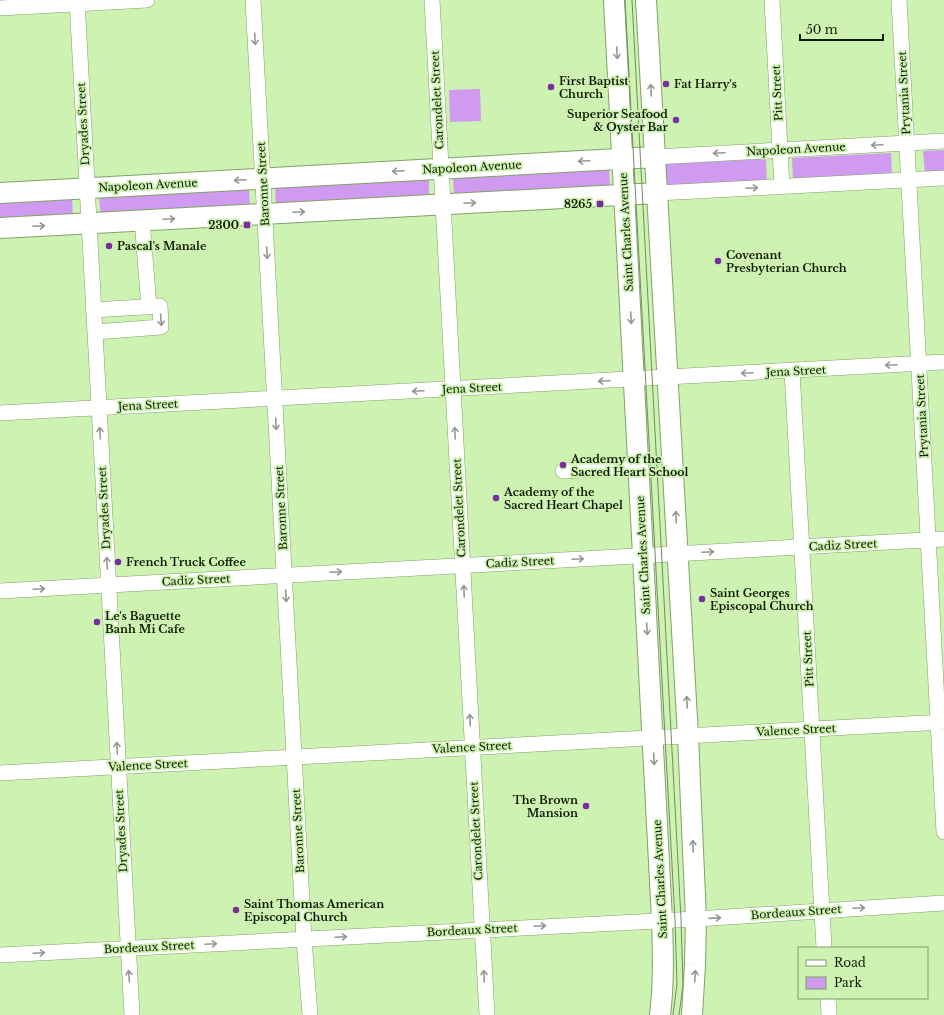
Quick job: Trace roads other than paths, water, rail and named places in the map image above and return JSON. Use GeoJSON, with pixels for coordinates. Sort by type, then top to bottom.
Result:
{"type":"FeatureCollection","features":[{"type":"Feature","properties":{"kind":"main road","name":"Saint Charles Avenue"},"geometry":{"type":"LineString","coordinates":[[614,0],[664,962],[660,1015]]}},
{"type":"Feature","properties":{"kind":"main road"},"geometry":{"type":"LineString","coordinates":[[646,0],[688,736],[696,919],[692,1015]]}},
{"type":"Feature","properties":{"kind":"main road"},"geometry":{"type":"LineString","coordinates":[[616,33],[634,31],[648,32]]}},
{"type":"Feature","properties":{"kind":"main road","name":"Napoleon Avenue"},"geometry":{"type":"LineString","coordinates":[[0,193],[655,157]]}},
{"type":"Feature","properties":{"kind":"main road"},"geometry":{"type":"LineString","coordinates":[[0,228],[657,193]]}},
{"type":"Feature","properties":{"kind":"street"},"geometry":{"type":"LineString","coordinates":[[0,8],[77,2],[147,0]]}},
{"type":"Feature","properties":{"kind":"street","name":"Baronne Street"},"geometry":{"type":"LineString","coordinates":[[253,0],[304,939],[310,1015]]}},
{"type":"Feature","properties":{"kind":"street","name":"Carondelet Street"},"geometry":{"type":"LineString","coordinates":[[432,0],[481,929],[487,1015]]}},
{"type":"Feature","properties":{"kind":"street","name":"Pitt Street"},"geometry":{"type":"LineString","coordinates":[[772,0],[782,186]]}},
{"type":"Feature","properties":{"kind":"street","name":"Prytania Street"},"geometry":{"type":"LineString","coordinates":[[899,0],[928,540],[941,722],[944,832]]}},
{"type":"Feature","properties":{"kind":"street","name":"Dryades Street"},"geometry":{"type":"LineString","coordinates":[[77,2],[132,1015]]}},
{"type":"Feature","properties":{"kind":"street","name":"Napoleon Avenue"},"geometry":{"type":"LineString","coordinates":[[655,157],[944,141]]}},
{"type":"Feature","properties":{"kind":"street"},"geometry":{"type":"LineString","coordinates":[[657,193],[944,178]]}},
{"type":"Feature","properties":{"kind":"street"},"geometry":{"type":"LineString","coordinates":[[142,220],[149,307]]}},
{"type":"Feature","properties":{"kind":"street"},"geometry":{"type":"LineString","coordinates":[[93,310],[160,306],[161,327],[95,332]]}},
{"type":"Feature","properties":{"kind":"street","name":"Jena Street"},"geometry":{"type":"LineString","coordinates":[[0,413],[944,362]]}},
{"type":"Feature","properties":{"kind":"street","name":"Pitt Street"},"geometry":{"type":"LineString","coordinates":[[792,371],[824,947]]}},
{"type":"Feature","properties":{"kind":"street"},"geometry":{"type":"LineString","coordinates":[[563,471],[638,467]]}},
{"type":"Feature","properties":{"kind":"street","name":"Cadiz Street"},"geometry":{"type":"LineString","coordinates":[[0,591],[944,539]]}},
{"type":"Feature","properties":{"kind":"street","name":"Valence Street"},"geometry":{"type":"LineString","coordinates":[[0,773],[941,722]]}},
{"type":"Feature","properties":{"kind":"street","name":"Bordeaux Street"},"geometry":{"type":"LineString","coordinates":[[0,955],[696,919],[944,903]]}},
{"type":"Feature","properties":{"kind":"street"},"geometry":{"type":"LineString","coordinates":[[828,999],[829,1015]]}},
{"type":"Feature","properties":{"kind":"tram line"},"geometry":{"type":"LineString","coordinates":[[625,0],[675,920],[677,984],[673,1015]]}},
{"type":"Feature","properties":{"kind":"tram line"},"geometry":{"type":"LineString","coordinates":[[632,0],[681,919],[683,985],[679,1015]]}},
{"type":"Feature","properties":{"kind":"place","name":"Fat Harry's"},"geometry":{"type":"Point","coordinates":[666,84]}},
{"type":"Feature","properties":{"kind":"place","name":"First Baptist Church"},"geometry":{"type":"Point","coordinates":[551,87]}},
{"type":"Feature","properties":{"kind":"place","name":"Superior Seafood & Oyster Bar"},"geometry":{"type":"Point","coordinates":[676,120]}},
{"type":"Feature","properties":{"kind":"place","name":"8265"},"geometry":{"type":"Point","coordinates":[600,204]}},
{"type":"Feature","properties":{"kind":"place","name":"2300"},"geometry":{"type":"Point","coordinates":[247,225]}},
{"type":"Feature","properties":{"kind":"place","name":"Pascal's Manale"},"geometry":{"type":"Point","coordinates":[109,246]}},
{"type":"Feature","properties":{"kind":"place","name":"Covenant Presbyterian Church"},"geometry":{"type":"Point","coordinates":[718,261]}},
{"type":"Feature","properties":{"kind":"place","name":"Academy of the Sacred Heart School"},"geometry":{"type":"Point","coordinates":[563,465]}},
{"type":"Feature","properties":{"kind":"place","name":"Academy of the Sacred Heart Chapel"},"geometry":{"type":"Point","coordinates":[496,498]}},
{"type":"Feature","properties":{"kind":"place","name":"French Truck Coffee"},"geometry":{"type":"Point","coordinates":[118,562]}},
{"type":"Feature","properties":{"kind":"place","name":"Saint Georges Episcopal Church"},"geometry":{"type":"Point","coordinates":[702,599]}},
{"type":"Feature","properties":{"kind":"place","name":"Le's Baguette Banh Mi Cafe"},"geometry":{"type":"Point","coordinates":[97,622]}},
{"type":"Feature","properties":{"kind":"place","name":"The Brown Mansion"},"geometry":{"type":"Point","coordinates":[586,806]}},
{"type":"Feature","properties":{"kind":"place","name":"Saint Thomas American Episcopal Church"},"geometry":{"type":"Point","coordinates":[236,910]}}]}
